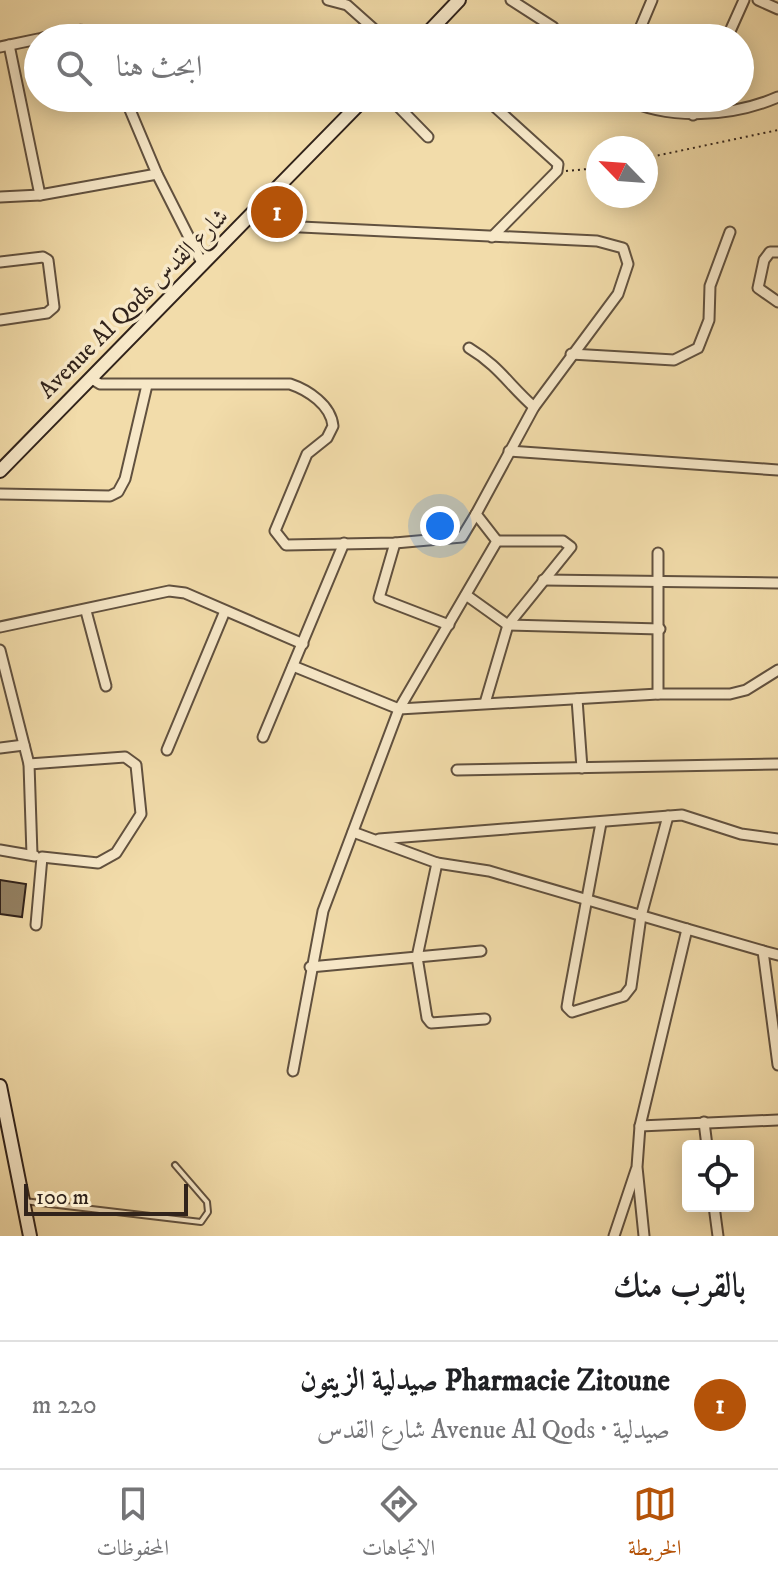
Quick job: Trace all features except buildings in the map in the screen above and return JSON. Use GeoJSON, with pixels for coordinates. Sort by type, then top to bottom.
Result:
{"type":"FeatureCollection","features":[{"type":"Feature","properties":{"kind":"street"},"geometry":{"type":"LineString","coordinates":[[328,0],[347,5],[368,24]]}},
{"type":"Feature","properties":{"kind":"street"},"geometry":{"type":"LineString","coordinates":[[436,24],[459,0]]}},
{"type":"Feature","properties":{"kind":"street"},"geometry":{"type":"LineString","coordinates":[[511,0],[548,24]]}},
{"type":"Feature","properties":{"kind":"street"},"geometry":{"type":"LineString","coordinates":[[642,24],[652,0]]}},
{"type":"Feature","properties":{"kind":"street"},"geometry":{"type":"LineString","coordinates":[[733,24],[744,0]]}},
{"type":"Feature","properties":{"kind":"street"},"geometry":{"type":"LineString","coordinates":[[758,0],[778,9]]}},
{"type":"Feature","properties":{"kind":"street"},"geometry":{"type":"LineString","coordinates":[[24,42],[4,46],[40,195]]}},
{"type":"Feature","properties":{"kind":"street"},"geometry":{"type":"LineString","coordinates":[[754,102],[778,97]]}},
{"type":"Feature","properties":{"kind":"street"},"geometry":{"type":"LineString","coordinates":[[131,112],[157,174],[203,265]]}},
{"type":"Feature","properties":{"kind":"street","name":"Avenue Al Qods شارع القدس"},"geometry":{"type":"LineString","coordinates":[[0,471],[351,112]]}},
{"type":"Feature","properties":{"kind":"street"},"geometry":{"type":"LineString","coordinates":[[404,112],[428,137]]}},
{"type":"Feature","properties":{"kind":"street"},"geometry":{"type":"LineString","coordinates":[[492,237],[557,171],[558,164],[500,112]]}},
{"type":"Feature","properties":{"kind":"street"},"geometry":{"type":"LineString","coordinates":[[664,112],[693,115],[707,112]]}},
{"type":"Feature","properties":{"kind":"street"},"geometry":{"type":"LineString","coordinates":[[0,197],[40,195],[157,174]]}},
{"type":"Feature","properties":{"kind":"street"},"geometry":{"type":"LineString","coordinates":[[90,378],[100,384],[290,384],[306,389],[328,411],[333,426],[327,438],[307,454],[275,531],[286,545],[395,543],[462,537],[534,407],[623,284],[628,264],[623,248],[611,242],[280,226],[252,214]]}},
{"type":"Feature","properties":{"kind":"street"},"geometry":{"type":"LineString","coordinates":[[571,354],[674,360],[698,348],[709,320],[710,286],[730,232]]}},
{"type":"Feature","properties":{"kind":"street"},"geometry":{"type":"LineString","coordinates":[[778,252],[767,255],[758,285],[760,292],[778,302]]}},
{"type":"Feature","properties":{"kind":"street"},"geometry":{"type":"LineString","coordinates":[[0,262],[43,257],[48,260],[54,307],[47,313],[0,320]]}},
{"type":"Feature","properties":{"kind":"street"},"geometry":{"type":"LineString","coordinates":[[469,348],[502,370],[511,387],[534,407]]}},
{"type":"Feature","properties":{"kind":"street"},"geometry":{"type":"LineString","coordinates":[[0,494],[110,496],[118,492],[125,479],[147,385]]}},
{"type":"Feature","properties":{"kind":"street"},"geometry":{"type":"LineString","coordinates":[[509,451],[778,470]]}},
{"type":"Feature","properties":{"kind":"street"},"geometry":{"type":"LineString","coordinates":[[476,514],[497,541]]}},
{"type":"Feature","properties":{"kind":"street"},"geometry":{"type":"LineString","coordinates":[[485,703],[508,625],[571,550],[567,541],[497,541]]}},
{"type":"Feature","properties":{"kind":"street"},"geometry":{"type":"LineString","coordinates":[[293,1071],[310,967],[323,911],[399,709],[497,541]]}},
{"type":"Feature","properties":{"kind":"street"},"geometry":{"type":"LineString","coordinates":[[263,737],[344,543]]}},
{"type":"Feature","properties":{"kind":"street"},"geometry":{"type":"LineString","coordinates":[[395,543],[379,598],[449,625]]}},
{"type":"Feature","properties":{"kind":"street"},"geometry":{"type":"LineString","coordinates":[[658,553],[658,694]]}},
{"type":"Feature","properties":{"kind":"street"},"geometry":{"type":"LineString","coordinates":[[543,580],[778,583]]}},
{"type":"Feature","properties":{"kind":"street"},"geometry":{"type":"LineString","coordinates":[[0,627],[169,591],[185,593],[303,644]]}},
{"type":"Feature","properties":{"kind":"street"},"geometry":{"type":"LineString","coordinates":[[466,595],[508,625],[660,629]]}},
{"type":"Feature","properties":{"kind":"street"},"geometry":{"type":"LineString","coordinates":[[86,611],[106,686]]}},
{"type":"Feature","properties":{"kind":"street"},"geometry":{"type":"LineString","coordinates":[[167,750],[225,611]]}},
{"type":"Feature","properties":{"kind":"street"},"geometry":{"type":"LineString","coordinates":[[0,650],[29,764],[37,856],[36,925]]}},
{"type":"Feature","properties":{"kind":"street"},"geometry":{"type":"LineString","coordinates":[[293,666],[399,709],[658,694],[730,694],[746,690],[778,670]]}},
{"type":"Feature","properties":{"kind":"street"},"geometry":{"type":"LineString","coordinates":[[577,699],[582,768]]}},
{"type":"Feature","properties":{"kind":"street"},"geometry":{"type":"LineString","coordinates":[[0,748],[24,745]]}},
{"type":"Feature","properties":{"kind":"street"},"geometry":{"type":"LineString","coordinates":[[0,850],[98,863],[108,859],[141,814],[136,765],[125,757],[29,764]]}},
{"type":"Feature","properties":{"kind":"street"},"geometry":{"type":"LineString","coordinates":[[457,770],[778,764]]}},
{"type":"Feature","properties":{"kind":"street"},"geometry":{"type":"LineString","coordinates":[[379,839],[668,816],[695,816],[741,834],[778,839]]}},
{"type":"Feature","properties":{"kind":"street"},"geometry":{"type":"LineString","coordinates":[[601,823],[567,1007],[572,1012],[624,996],[631,987],[641,916],[668,816]]}},
{"type":"Feature","properties":{"kind":"street"},"geometry":{"type":"LineString","coordinates":[[353,832],[379,839],[437,863],[489,871],[778,955]]}},
{"type":"Feature","properties":{"kind":"street"},"geometry":{"type":"LineString","coordinates":[[437,863],[417,957],[427,1018],[431,1023],[485,1019]]}},
{"type":"Feature","properties":{"kind":"street"},"geometry":{"type":"LineString","coordinates":[[644,1236],[637,1167],[640,1126],[687,929]]}},
{"type":"Feature","properties":{"kind":"street"},"geometry":{"type":"LineString","coordinates":[[310,967],[481,951]]}},
{"type":"Feature","properties":{"kind":"street"},"geometry":{"type":"LineString","coordinates":[[763,951],[774,1001],[778,1065]]}},
{"type":"Feature","properties":{"kind":"street"},"geometry":{"type":"LineString","coordinates":[[0,1086],[30,1236]]}},
{"type":"Feature","properties":{"kind":"street"},"geometry":{"type":"LineString","coordinates":[[640,1126],[777,1120],[778,1133]]}},
{"type":"Feature","properties":{"kind":"street"},"geometry":{"type":"LineString","coordinates":[[704,1122],[706,1140]]}},
{"type":"Feature","properties":{"kind":"street"},"geometry":{"type":"LineString","coordinates":[[614,1236],[637,1167]]}},
{"type":"Feature","properties":{"kind":"street"},"geometry":{"type":"LineString","coordinates":[[715,1212],[718,1236]]}},
{"type":"Feature","properties":{"kind":"lane"},"geometry":{"type":"LineString","coordinates":[[22,1201],[201,1222],[208,1212],[207,1202],[175,1165]]}},
{"type":"Feature","properties":{"kind":"path"},"geometry":{"type":"LineString","coordinates":[[658,155],[778,130]]}},
{"type":"Feature","properties":{"kind":"path"},"geometry":{"type":"LineString","coordinates":[[557,171],[586,169]]}},
{"type":"Feature","properties":{"kind":"place","name":"Pharmacie Zitoune صيدلية الزيتون"},"geometry":{"type":"Point","coordinates":[277,212]}}]}
